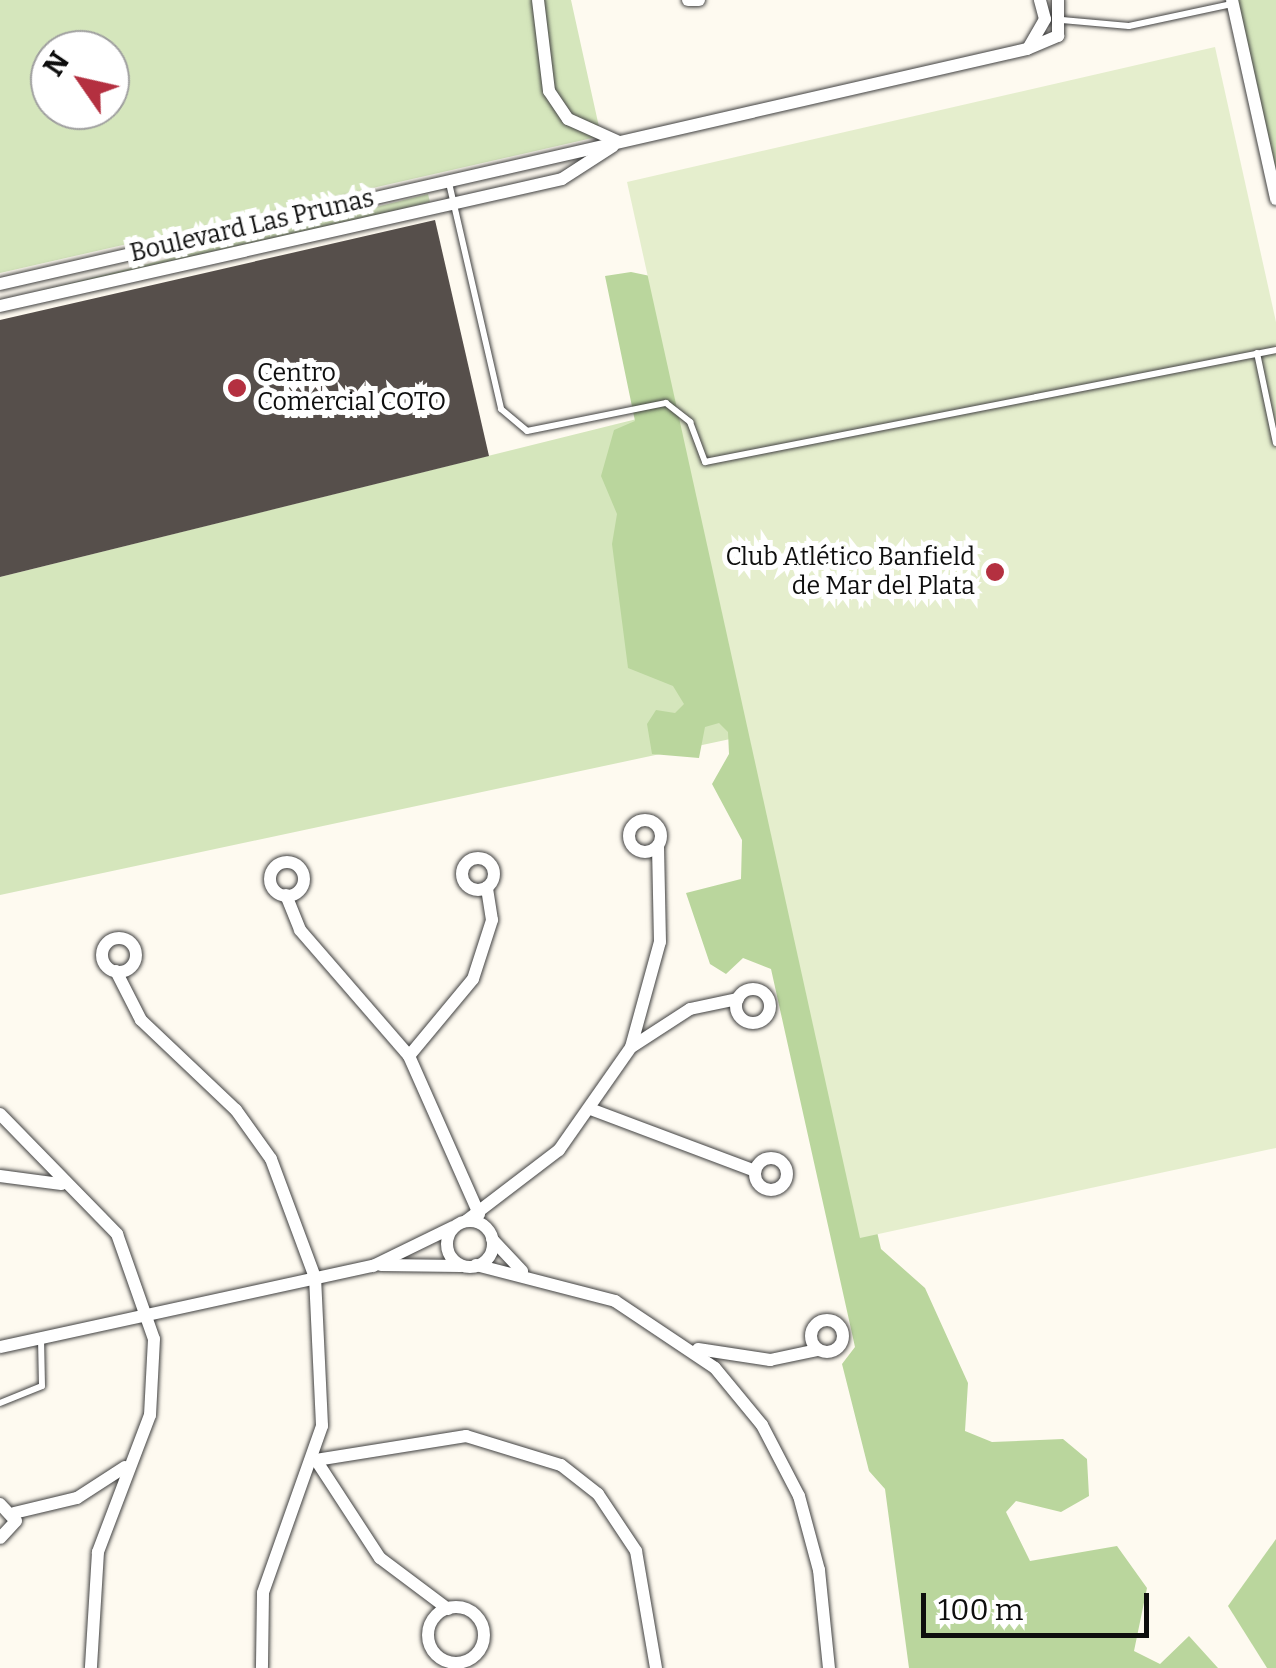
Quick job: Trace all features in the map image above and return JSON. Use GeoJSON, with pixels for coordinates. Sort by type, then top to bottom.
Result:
{"type":"FeatureCollection","features":[{"type":"Feature","properties":{"kind":"street"},"geometry":{"type":"LineString","coordinates":[[538,0],[549,91],[568,119],[619,142],[1051,42],[1062,20],[1058,0]]}},
{"type":"Feature","properties":{"kind":"street"},"geometry":{"type":"LineString","coordinates":[[1028,49],[1044,19],[1040,0]]}},
{"type":"Feature","properties":{"kind":"street"},"geometry":{"type":"LineString","coordinates":[[1233,2],[1276,199]]}},
{"type":"Feature","properties":{"kind":"street","name":"Boulevard Las Prunas"},"geometry":{"type":"LineString","coordinates":[[0,284],[619,142]]}},
{"type":"Feature","properties":{"kind":"street","name":"Boulevard Las Prunas"},"geometry":{"type":"LineString","coordinates":[[0,306],[514,190],[578,173],[619,142]]}},
{"type":"Feature","properties":{"kind":"street"},"geometry":{"type":"LineString","coordinates":[[373,1266],[497,1202],[593,1110],[631,1048],[660,942],[658,847]]}},
{"type":"Feature","properties":{"kind":"street"},"geometry":{"type":"LineString","coordinates":[[409,1056],[473,978],[492,920],[487,887]]}},
{"type":"Feature","properties":{"kind":"street"},"geometry":{"type":"LineString","coordinates":[[286,896],[300,930],[409,1056],[466,1221],[491,1236],[528,1274]]}},
{"type":"Feature","properties":{"kind":"street"},"geometry":{"type":"LineString","coordinates":[[116,971],[141,1020],[236,1110],[271,1159],[316,1278],[325,1354],[316,1460],[263,1593],[262,1668]]}},
{"type":"Feature","properties":{"kind":"street"},"geometry":{"type":"LineString","coordinates":[[631,1048],[690,1009],[738,999]]}},
{"type":"Feature","properties":{"kind":"street"},"geometry":{"type":"LineString","coordinates":[[593,1110],[755,1171]]}},
{"type":"Feature","properties":{"kind":"street"},"geometry":{"type":"LineString","coordinates":[[0,1114],[63,1185],[117,1234],[149,1315],[154,1392],[92,1581],[91,1668]]}},
{"type":"Feature","properties":{"kind":"street"},"geometry":{"type":"LineString","coordinates":[[0,1176],[63,1185]]}},
{"type":"Feature","properties":{"kind":"street"},"geometry":{"type":"LineString","coordinates":[[470,1266],[491,1236],[497,1202]]}},
{"type":"Feature","properties":{"kind":"street"},"geometry":{"type":"LineString","coordinates":[[466,1221],[447,1247],[470,1266]]}},
{"type":"Feature","properties":{"kind":"street"},"geometry":{"type":"LineString","coordinates":[[0,1347],[373,1266],[470,1266],[528,1274],[615,1301],[695,1348],[762,1426],[799,1496],[820,1570],[829,1668]]}},
{"type":"Feature","properties":{"kind":"street"},"geometry":{"type":"LineString","coordinates":[[695,1348],[770,1360],[818,1350]]}},
{"type":"Feature","properties":{"kind":"street"},"geometry":{"type":"LineString","coordinates":[[316,1460],[466,1436],[509,1442],[561,1464],[598,1494],[636,1551],[656,1668]]}},
{"type":"Feature","properties":{"kind":"street"},"geometry":{"type":"LineString","coordinates":[[316,1460],[380,1558],[448,1608],[481,1622],[484,1640],[466,1661],[448,1662],[430,1644],[434,1619],[448,1608]]}},
{"type":"Feature","properties":{"kind":"street"},"geometry":{"type":"LineString","coordinates":[[0,1504],[14,1513],[77,1498],[128,1464]]}},
{"type":"Feature","properties":{"kind":"street"},"geometry":{"type":"LineString","coordinates":[[0,1538],[12,1531],[14,1513]]}},
{"type":"Feature","properties":{"kind":"lane"},"geometry":{"type":"LineString","coordinates":[[1062,20],[1129,26],[1233,2]]}},
{"type":"Feature","properties":{"kind":"lane"},"geometry":{"type":"LineString","coordinates":[[448,182],[501,409],[527,431],[666,402],[690,422],[705,462],[1276,350]]}},
{"type":"Feature","properties":{"kind":"lane"},"geometry":{"type":"LineString","coordinates":[[1258,354],[1276,443]]}},
{"type":"Feature","properties":{"kind":"lane"},"geometry":{"type":"LineString","coordinates":[[0,1403],[42,1386],[41,1337]]}},
{"type":"Feature","properties":{"kind":"green space"},"geometry":{"type":"Polygon","coordinates":[[[0,0],[571,0],[601,136],[0,273],[0,0]]]}},
{"type":"Feature","properties":{"kind":"green space"},"geometry":{"type":"Polygon","coordinates":[[[1229,0],[1276,0],[1276,205],[1229,0]]]}},
{"type":"Feature","properties":{"kind":"green space","name":"Club Atlético Banfield de Mar del Plata"},"geometry":{"type":"Polygon","coordinates":[[[1215,47],[1276,322],[1276,1148],[860,1238],[627,182],[1215,47]]]}},
{"type":"Feature","properties":{"kind":"green space"},"geometry":{"type":"Polygon","coordinates":[[[428,194],[430,202],[4,308],[2,300],[428,194]]]}},
{"type":"Feature","properties":{"kind":"green space"},"geometry":{"type":"Polygon","coordinates":[[[631,272],[655,277],[881,1249],[925,1288],[968,1383],[965,1431],[992,1442],[1063,1439],[1087,1459],[1089,1496],[1061,1512],[1016,1501],[1006,1512],[1030,1561],[1117,1546],[1147,1588],[1134,1651],[1160,1664],[1189,1636],[1218,1668],[909,1668],[885,1489],[869,1471],[842,1364],[855,1347],[771,969],[743,958],[726,974],[710,964],[686,893],[741,879],[742,840],[712,784],[729,754],[728,732],[719,723],[705,727],[699,758],[652,754],[647,724],[656,710],[675,713],[684,704],[673,686],[628,668],[612,544],[617,514],[601,476],[614,430],[635,421],[605,276],[631,272]]]}},
{"type":"Feature","properties":{"kind":"green space"},"geometry":{"type":"Polygon","coordinates":[[[677,409],[749,735],[0,895],[0,577],[677,409]]]}},
{"type":"Feature","properties":{"kind":"green space"},"geometry":{"type":"Polygon","coordinates":[[[1276,1539],[1276,1668],[1267,1668],[1228,1606],[1276,1539]]]}},
{"type":"Feature","properties":{"kind":"building","name":"Centro Comercial COTO"},"geometry":{"type":"Polygon","coordinates":[[[435,220],[489,456],[0,577],[0,320],[435,220]]]}},
{"type":"Feature","properties":{"kind":"place","name":"Centro Comercial COTO"},"geometry":{"type":"Point","coordinates":[237,388]}},
{"type":"Feature","properties":{"kind":"place","name":"Club Atlético Banfield de Mar del Plata"},"geometry":{"type":"Point","coordinates":[995,572]}}]}
